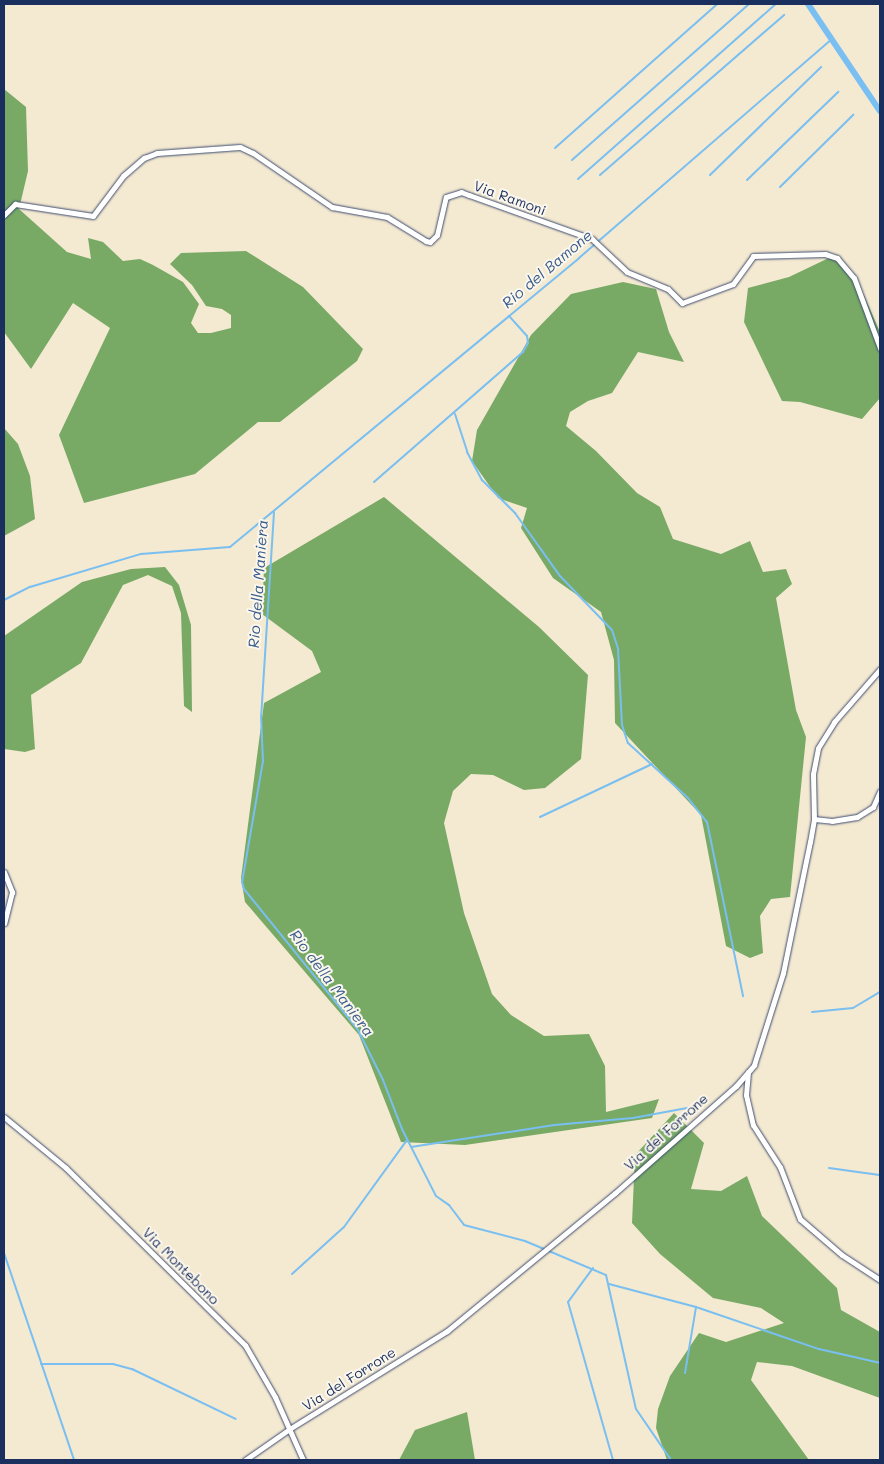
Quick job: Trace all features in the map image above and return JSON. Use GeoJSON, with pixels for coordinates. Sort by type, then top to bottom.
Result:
{"type":"FeatureCollection","features":[{"type":"Feature","properties":{"kind":"street","name":"Via Ramoni"},"geometry":{"type":"LineString","coordinates":[[4,215],[15,204],[93,216],[123,176],[144,158],[158,153],[240,147],[247,149],[332,206],[393,220],[430,242],[437,235],[446,197],[461,192],[592,239],[600,244],[627,272],[668,289],[682,303],[733,284],[753,256],[825,254],[837,258],[854,278],[880,348]]}},
{"type":"Feature","properties":{"kind":"street","name":"Via del Forrone"},"geometry":{"type":"LineString","coordinates":[[245,1460],[291,1428],[447,1331],[615,1193],[736,1086],[754,1065],[784,972],[814,819],[813,774],[818,748],[834,722],[880,669]]}},
{"type":"Feature","properties":{"kind":"street"},"geometry":{"type":"LineString","coordinates":[[814,819],[832,821],[857,817],[873,807],[880,791]]}},
{"type":"Feature","properties":{"kind":"street"},"geometry":{"type":"LineString","coordinates":[[4,872],[12,892],[4,923]]}},
{"type":"Feature","properties":{"kind":"street"},"geometry":{"type":"LineString","coordinates":[[748,1071],[746,1095],[753,1125],[780,1167],[800,1219],[842,1255],[880,1280]]}},
{"type":"Feature","properties":{"kind":"street","name":"Via Montebono"},"geometry":{"type":"LineString","coordinates":[[4,1117],[66,1168],[245,1345],[291,1428],[303,1460]]}},
{"type":"Feature","properties":{"kind":"green space"},"geometry":{"type":"Polygon","coordinates":[[[4,89],[26,107],[28,171],[19,209],[67,252],[91,259],[88,238],[103,242],[123,261],[140,259],[153,265],[183,282],[199,304],[191,323],[198,333],[211,333],[231,328],[231,315],[222,309],[206,306],[192,285],[170,264],[181,253],[246,251],[303,287],[363,349],[357,361],[280,422],[258,422],[195,474],[84,503],[59,435],[110,328],[73,303],[31,369],[4,332],[4,89]]]}},
{"type":"Feature","properties":{"kind":"green space"},"geometry":{"type":"Polygon","coordinates":[[[835,255],[855,275],[880,332],[880,398],[862,419],[800,402],[782,401],[744,322],[748,288],[789,277],[835,255]]]}},
{"type":"Feature","properties":{"kind":"green space"},"geometry":{"type":"Polygon","coordinates":[[[623,282],[656,289],[669,332],[684,362],[638,352],[612,393],[588,401],[570,412],[566,426],[596,451],[637,493],[660,507],[673,539],[721,554],[750,541],[763,572],[786,569],[792,584],[776,598],[796,710],[806,737],[790,897],[771,899],[760,916],[763,953],[750,958],[726,946],[701,815],[615,723],[614,660],[601,612],[553,578],[521,528],[527,508],[498,498],[472,461],[477,430],[531,335],[571,294],[623,282]]]}},
{"type":"Feature","properties":{"kind":"green space"},"geometry":{"type":"Polygon","coordinates":[[[4,428],[18,444],[30,476],[35,519],[4,536],[4,428]]]}},
{"type":"Feature","properties":{"kind":"green space"},"geometry":{"type":"Polygon","coordinates":[[[384,497],[539,627],[588,675],[581,759],[545,788],[524,790],[493,775],[471,774],[453,791],[444,823],[464,913],[492,994],[511,1015],[544,1036],[589,1034],[605,1066],[606,1112],[659,1099],[652,1118],[465,1145],[401,1142],[359,1035],[245,902],[241,878],[264,703],[321,672],[312,651],[262,614],[264,568],[384,497]]]}},
{"type":"Feature","properties":{"kind":"green space"},"geometry":{"type":"Polygon","coordinates":[[[165,567],[179,585],[191,625],[192,712],[184,706],[181,613],[172,586],[148,575],[123,585],[81,663],[31,695],[35,749],[25,752],[4,749],[4,636],[82,582],[131,569],[165,567]]]}},
{"type":"Feature","properties":{"kind":"green space"},"geometry":{"type":"Polygon","coordinates":[[[674,1113],[704,1143],[691,1189],[721,1191],[747,1176],[762,1216],[837,1288],[841,1310],[880,1332],[880,1398],[792,1366],[757,1362],[751,1380],[809,1460],[667,1460],[656,1428],[658,1409],[670,1376],[699,1333],[726,1342],[784,1323],[761,1308],[713,1298],[660,1254],[632,1223],[635,1155],[674,1113]]]}},
{"type":"Feature","properties":{"kind":"green space"},"geometry":{"type":"Polygon","coordinates":[[[467,1412],[475,1460],[399,1460],[415,1430],[467,1412]]]}},
{"type":"Feature","properties":{"kind":"waterway"},"geometry":{"type":"LineString","coordinates":[[555,148],[717,4]]}},
{"type":"Feature","properties":{"kind":"waterway"},"geometry":{"type":"LineString","coordinates":[[572,160],[749,4]]}},
{"type":"Feature","properties":{"kind":"waterway"},"geometry":{"type":"LineString","coordinates":[[578,179],[776,4]]}},
{"type":"Feature","properties":{"kind":"waterway"},"geometry":{"type":"LineString","coordinates":[[808,4],[880,111]]}},
{"type":"Feature","properties":{"kind":"waterway"},"geometry":{"type":"LineString","coordinates":[[600,175],[784,15]]}},
{"type":"Feature","properties":{"kind":"waterway","name":"Rio del Bamone"},"geometry":{"type":"LineString","coordinates":[[4,600],[30,587],[141,554],[230,547],[579,258],[832,39]]}},
{"type":"Feature","properties":{"kind":"waterway"},"geometry":{"type":"LineString","coordinates":[[710,175],[821,67]]}},
{"type":"Feature","properties":{"kind":"waterway"},"geometry":{"type":"LineString","coordinates":[[747,180],[838,92]]}},
{"type":"Feature","properties":{"kind":"waterway"},"geometry":{"type":"LineString","coordinates":[[780,187],[853,115]]}},
{"type":"Feature","properties":{"kind":"waterway"},"geometry":{"type":"LineString","coordinates":[[374,482],[523,352],[528,343],[527,336],[509,316]]}},
{"type":"Feature","properties":{"kind":"waterway"},"geometry":{"type":"LineString","coordinates":[[455,414],[467,452],[482,480],[515,513],[560,576],[612,630],[618,649],[622,725],[628,743],[688,798],[707,822],[743,996]]}},
{"type":"Feature","properties":{"kind":"waterway","name":"Rio della Maniera"},"geometry":{"type":"LineString","coordinates":[[274,512],[261,716],[263,761],[242,882],[244,889],[358,1030],[383,1080],[402,1129],[436,1196],[449,1205],[464,1225],[525,1241],[606,1275],[636,1409],[671,1460]]}},
{"type":"Feature","properties":{"kind":"waterway"},"geometry":{"type":"LineString","coordinates":[[540,817],[652,764]]}},
{"type":"Feature","properties":{"kind":"waterway"},"geometry":{"type":"LineString","coordinates":[[812,1012],[853,1008],[880,992]]}},
{"type":"Feature","properties":{"kind":"waterway"},"geometry":{"type":"LineString","coordinates":[[411,1147],[554,1125],[633,1118],[698,1106]]}},
{"type":"Feature","properties":{"kind":"waterway"},"geometry":{"type":"LineString","coordinates":[[292,1274],[344,1227],[407,1140]]}},
{"type":"Feature","properties":{"kind":"waterway"},"geometry":{"type":"LineString","coordinates":[[829,1168],[880,1175]]}},
{"type":"Feature","properties":{"kind":"waterway"},"geometry":{"type":"LineString","coordinates":[[4,1253],[74,1460]]}},
{"type":"Feature","properties":{"kind":"waterway"},"geometry":{"type":"LineString","coordinates":[[593,1268],[568,1302],[613,1460]]}},
{"type":"Feature","properties":{"kind":"waterway"},"geometry":{"type":"LineString","coordinates":[[609,1284],[696,1307],[819,1349],[880,1363]]}},
{"type":"Feature","properties":{"kind":"waterway"},"geometry":{"type":"LineString","coordinates":[[685,1373],[696,1307]]}},
{"type":"Feature","properties":{"kind":"waterway"},"geometry":{"type":"LineString","coordinates":[[41,1364],[113,1364],[132,1369],[236,1419]]}}]}
